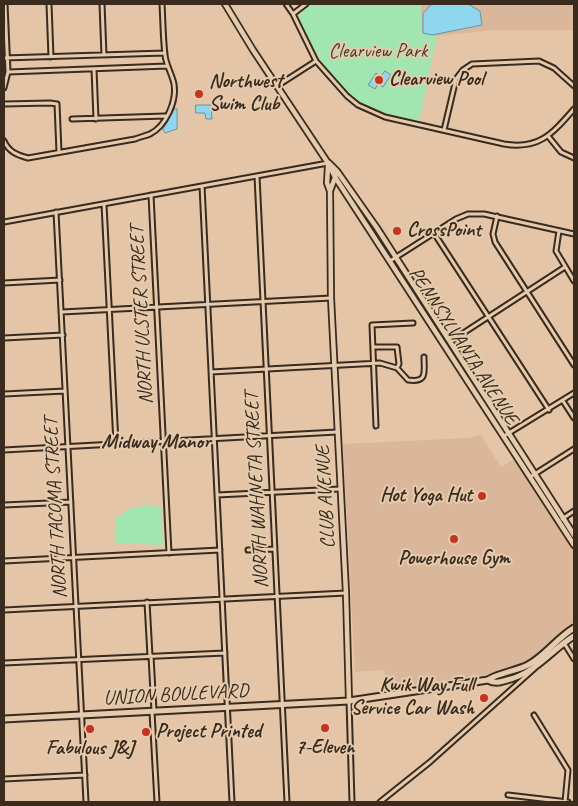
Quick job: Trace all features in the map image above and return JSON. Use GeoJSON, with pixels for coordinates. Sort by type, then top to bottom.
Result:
{"type":"FeatureCollection","features":[{"type":"Feature","properties":{"kind":"main road"},"geometry":{"type":"LineString","coordinates":[[488,680],[529,665],[574,628]]}},
{"type":"Feature","properties":{"kind":"main road"},"geometry":{"type":"LineString","coordinates":[[488,680],[494,683],[512,679],[535,668],[574,636]]}},
{"type":"Feature","properties":{"kind":"main road","name":"UNION BOULEVARD"},"geometry":{"type":"LineString","coordinates":[[4,719],[349,701],[488,680]]}},
{"type":"Feature","properties":{"kind":"street"},"geometry":{"type":"LineString","coordinates":[[4,88],[8,72],[5,4]]}},
{"type":"Feature","properties":{"kind":"street"},"geometry":{"type":"LineString","coordinates":[[48,4],[51,57]]}},
{"type":"Feature","properties":{"kind":"street"},"geometry":{"type":"LineString","coordinates":[[102,4],[104,55]]}},
{"type":"Feature","properties":{"kind":"street"},"geometry":{"type":"LineString","coordinates":[[4,141],[8,149],[28,158],[143,137],[157,129],[166,116],[175,96],[174,82],[167,66],[165,53],[162,4]]}},
{"type":"Feature","properties":{"kind":"street","name":"PENNSYLVANIA AVENUE"},"geometry":{"type":"LineString","coordinates":[[225,4],[530,477],[574,534]]}},
{"type":"Feature","properties":{"kind":"street"},"geometry":{"type":"LineString","coordinates":[[286,4],[293,14],[316,61],[347,96],[362,107],[385,117],[512,145],[529,145],[548,136],[574,109]]}},
{"type":"Feature","properties":{"kind":"street"},"geometry":{"type":"LineString","coordinates":[[293,14],[306,4]]}},
{"type":"Feature","properties":{"kind":"street"},"geometry":{"type":"LineString","coordinates":[[6,58],[165,53]]}},
{"type":"Feature","properties":{"kind":"street"},"geometry":{"type":"LineString","coordinates":[[277,86],[316,61]]}},
{"type":"Feature","properties":{"kind":"street"},"geometry":{"type":"LineString","coordinates":[[444,130],[456,79],[463,70],[472,64],[539,61],[554,68],[574,86]]}},
{"type":"Feature","properties":{"kind":"street"},"geometry":{"type":"LineString","coordinates":[[8,72],[167,66]]}},
{"type":"Feature","properties":{"kind":"street"},"geometry":{"type":"LineString","coordinates":[[94,70],[96,119]]}},
{"type":"Feature","properties":{"kind":"street"},"geometry":{"type":"LineString","coordinates":[[4,104],[57,104],[59,152]]}},
{"type":"Feature","properties":{"kind":"street"},"geometry":{"type":"LineString","coordinates":[[72,119],[166,116]]}},
{"type":"Feature","properties":{"kind":"street"},"geometry":{"type":"LineString","coordinates":[[548,136],[561,152],[574,158]]}},
{"type":"Feature","properties":{"kind":"street"},"geometry":{"type":"LineString","coordinates":[[4,222],[328,163]]}},
{"type":"Feature","properties":{"kind":"street","name":"PENNSYLVANIA AVENUE"},"geometry":{"type":"LineString","coordinates":[[328,163],[337,171],[396,258],[536,473],[574,544]]}},
{"type":"Feature","properties":{"kind":"street","name":"CLUB AVENUE"},"geometry":{"type":"LineString","coordinates":[[328,163],[331,298],[346,592],[352,802]]}},
{"type":"Feature","properties":{"kind":"street","name":"CLUB AVENUE"},"geometry":{"type":"LineString","coordinates":[[330,191],[337,171]]}},
{"type":"Feature","properties":{"kind":"street","name":"NORTH WAHNETA STREET"},"geometry":{"type":"LineString","coordinates":[[257,176],[287,802]]}},
{"type":"Feature","properties":{"kind":"street"},"geometry":{"type":"LineString","coordinates":[[202,186],[232,802]]}},
{"type":"Feature","properties":{"kind":"street","name":"NORTH ULSTER STREET"},"geometry":{"type":"LineString","coordinates":[[151,196],[169,553]]}},
{"type":"Feature","properties":{"kind":"street"},"geometry":{"type":"LineString","coordinates":[[104,204],[116,444]]}},
{"type":"Feature","properties":{"kind":"street","name":"NORTH TACOMA STREET"},"geometry":{"type":"LineString","coordinates":[[56,212],[86,802]]}},
{"type":"Feature","properties":{"kind":"street"},"geometry":{"type":"LineString","coordinates":[[390,262],[456,219],[468,214],[478,213],[497,216],[574,234]]}},
{"type":"Feature","properties":{"kind":"street"},"geometry":{"type":"LineString","coordinates":[[497,216],[493,232],[495,242],[574,365]]}},
{"type":"Feature","properties":{"kind":"street"},"geometry":{"type":"LineString","coordinates":[[559,231],[556,251],[574,281]]}},
{"type":"Feature","properties":{"kind":"street"},"geometry":{"type":"LineString","coordinates":[[434,233],[549,410]]}},
{"type":"Feature","properties":{"kind":"street"},"geometry":{"type":"LineString","coordinates":[[450,341],[565,267]]}},
{"type":"Feature","properties":{"kind":"street"},"geometry":{"type":"LineString","coordinates":[[4,283],[60,280]]}},
{"type":"Feature","properties":{"kind":"street"},"geometry":{"type":"LineString","coordinates":[[62,312],[331,298]]}},
{"type":"Feature","properties":{"kind":"street"},"geometry":{"type":"LineString","coordinates":[[376,426],[372,325],[413,323]]}},
{"type":"Feature","properties":{"kind":"street"},"geometry":{"type":"LineString","coordinates":[[4,338],[63,335]]}},
{"type":"Feature","properties":{"kind":"street"},"geometry":{"type":"LineString","coordinates":[[373,347],[397,347],[399,364],[397,368]]}},
{"type":"Feature","properties":{"kind":"street"},"geometry":{"type":"LineString","coordinates":[[211,372],[386,364],[397,368],[408,380],[422,380],[424,376],[424,357]]}},
{"type":"Feature","properties":{"kind":"street"},"geometry":{"type":"LineString","coordinates":[[4,394],[65,391]]}},
{"type":"Feature","properties":{"kind":"street"},"geometry":{"type":"LineString","coordinates":[[504,436],[574,393]]}},
{"type":"Feature","properties":{"kind":"street"},"geometry":{"type":"LineString","coordinates":[[563,401],[574,418]]}},
{"type":"Feature","properties":{"kind":"street"},"geometry":{"type":"LineString","coordinates":[[4,450],[337,432]]}},
{"type":"Feature","properties":{"kind":"street"},"geometry":{"type":"LineString","coordinates":[[530,477],[574,449]]}},
{"type":"Feature","properties":{"kind":"street"},"geometry":{"type":"LineString","coordinates":[[217,495],[340,488]]}},
{"type":"Feature","properties":{"kind":"street"},"geometry":{"type":"LineString","coordinates":[[4,505],[71,502]]}},
{"type":"Feature","properties":{"kind":"street"},"geometry":{"type":"LineString","coordinates":[[561,519],[574,511]]}},
{"type":"Feature","properties":{"kind":"street"},"geometry":{"type":"LineString","coordinates":[[248,550],[274,548]]}},
{"type":"Feature","properties":{"kind":"street"},"geometry":{"type":"LineString","coordinates":[[4,561],[220,550]]}},
{"type":"Feature","properties":{"kind":"street"},"geometry":{"type":"LineString","coordinates":[[4,610],[346,592]]}},
{"type":"Feature","properties":{"kind":"street"},"geometry":{"type":"LineString","coordinates":[[147,602],[157,802]]}},
{"type":"Feature","properties":{"kind":"street"},"geometry":{"type":"LineString","coordinates":[[564,643],[574,659]]}},
{"type":"Feature","properties":{"kind":"street"},"geometry":{"type":"LineString","coordinates":[[4,664],[225,652]]}},
{"type":"Feature","properties":{"kind":"street"},"geometry":{"type":"LineString","coordinates":[[380,802],[436,757],[535,668]]}},
{"type":"Feature","properties":{"kind":"street"},"geometry":{"type":"LineString","coordinates":[[508,795],[566,802],[568,770],[534,715]]}},
{"type":"Feature","properties":{"kind":"street"},"geometry":{"type":"LineString","coordinates":[[4,779],[85,775]]}},
{"type":"Feature","properties":{"kind":"shaded area"},"geometry":{"type":"Polygon","coordinates":[[[421,4],[574,4],[574,30],[492,30],[437,36],[422,33],[421,4]]]}},
{"type":"Feature","properties":{"kind":"shaded area"},"geometry":{"type":"Polygon","coordinates":[[[481,435],[501,467],[517,458],[574,549],[574,626],[558,637],[527,664],[498,673],[387,688],[384,670],[355,672],[343,444],[468,438],[481,435]]]}},
{"type":"Feature","properties":{"kind":"green space","name":"Clearview Park"},"geometry":{"type":"Polygon","coordinates":[[[311,4],[421,4],[422,33],[437,36],[419,121],[374,110],[349,94],[338,83],[328,71],[298,19],[301,12],[311,4]]]}},
{"type":"Feature","properties":{"kind":"green space"},"geometry":{"type":"Polygon","coordinates":[[[147,505],[161,507],[163,545],[116,543],[116,518],[129,509],[147,505]]]}},
{"type":"Feature","properties":{"kind":"water"},"geometry":{"type":"Polygon","coordinates":[[[432,4],[468,4],[480,11],[482,25],[432,35],[423,33],[423,14],[432,4]]]}},
{"type":"Feature","properties":{"kind":"water","name":"Clearview Pool"},"geometry":{"type":"Polygon","coordinates":[[[385,71],[391,75],[383,87],[378,84],[375,89],[368,85],[376,73],[381,76],[385,71]]]}},
{"type":"Feature","properties":{"kind":"water"},"geometry":{"type":"Polygon","coordinates":[[[196,105],[211,105],[212,119],[206,119],[205,113],[196,113],[196,105]]]}},
{"type":"Feature","properties":{"kind":"water"},"geometry":{"type":"Polygon","coordinates":[[[177,109],[177,129],[165,133],[163,130],[173,110],[177,109]]]}},
{"type":"Feature","properties":{"kind":"place","name":"Clearview Pool"},"geometry":{"type":"Point","coordinates":[379,80]}},
{"type":"Feature","properties":{"kind":"place","name":"Northwest Swim Club"},"geometry":{"type":"Point","coordinates":[199,94]}},
{"type":"Feature","properties":{"kind":"place","name":"CrossPoint"},"geometry":{"type":"Point","coordinates":[397,231]}},
{"type":"Feature","properties":{"kind":"place","name":"Hot Yoga Hut"},"geometry":{"type":"Point","coordinates":[482,496]}},
{"type":"Feature","properties":{"kind":"place","name":"Powerhouse Gym"},"geometry":{"type":"Point","coordinates":[454,539]}},
{"type":"Feature","properties":{"kind":"place","name":"Kwik Way Full Service Car Wash"},"geometry":{"type":"Point","coordinates":[484,698]}},
{"type":"Feature","properties":{"kind":"place","name":"7-Eleven"},"geometry":{"type":"Point","coordinates":[325,728]}},
{"type":"Feature","properties":{"kind":"place","name":"Fabulous J&J"},"geometry":{"type":"Point","coordinates":[90,729]}},
{"type":"Feature","properties":{"kind":"place","name":"Project Printed"},"geometry":{"type":"Point","coordinates":[146,732]}},
{"type":"Feature","properties":{"kind":"district","name":"Midway Manor"},"geometry":{"type":"Point","coordinates":[156,442]}}]}
